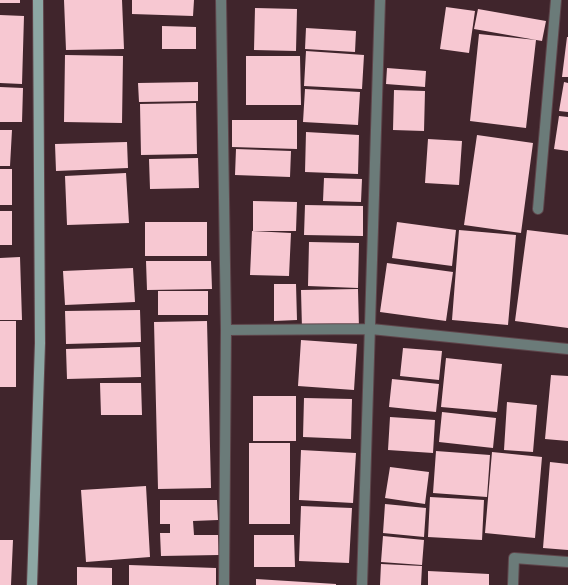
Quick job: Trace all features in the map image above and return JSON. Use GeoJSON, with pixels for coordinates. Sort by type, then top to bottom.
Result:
{"type":"FeatureCollection","features":[{"type":"Feature","properties":{"kind":"street"},"geometry":{"type":"LineString","coordinates":[[32,585],[40,343],[38,0]]}},
{"type":"Feature","properties":{"kind":"street"},"geometry":{"type":"LineString","coordinates":[[221,0],[226,330],[224,585]]}},
{"type":"Feature","properties":{"kind":"street"},"geometry":{"type":"LineString","coordinates":[[362,585],[380,0]]}},
{"type":"Feature","properties":{"kind":"street"},"geometry":{"type":"LineString","coordinates":[[538,209],[556,0]]}},
{"type":"Feature","properties":{"kind":"street"},"geometry":{"type":"LineString","coordinates":[[226,330],[371,329],[568,349]]}},
{"type":"Feature","properties":{"kind":"street"},"geometry":{"type":"LineString","coordinates":[[513,585],[514,558],[568,562]]}},
{"type":"Feature","properties":{"kind":"building"},"geometry":{"type":"Polygon","coordinates":[[[0,0],[20,0],[20,3],[0,3],[0,0]]]}},
{"type":"Feature","properties":{"kind":"building"},"geometry":{"type":"Polygon","coordinates":[[[64,0],[122,0],[124,49],[66,50],[64,0]]]}},
{"type":"Feature","properties":{"kind":"building"},"geometry":{"type":"Polygon","coordinates":[[[132,0],[194,0],[193,16],[132,14],[132,0]]]}},
{"type":"Feature","properties":{"kind":"building"},"geometry":{"type":"Polygon","coordinates":[[[446,7],[475,11],[469,53],[440,49],[446,7]]]}},
{"type":"Feature","properties":{"kind":"building"},"geometry":{"type":"Polygon","coordinates":[[[255,8],[297,9],[296,51],[254,50],[255,8]]]}},
{"type":"Feature","properties":{"kind":"building"},"geometry":{"type":"Polygon","coordinates":[[[478,9],[546,21],[542,41],[474,29],[478,9]]]}},
{"type":"Feature","properties":{"kind":"building"},"geometry":{"type":"Polygon","coordinates":[[[0,15],[24,16],[22,84],[0,83],[0,15]]]}},
{"type":"Feature","properties":{"kind":"building"},"geometry":{"type":"Polygon","coordinates":[[[162,26],[196,27],[196,49],[162,49],[162,26]]]}},
{"type":"Feature","properties":{"kind":"building"},"geometry":{"type":"Polygon","coordinates":[[[306,28],[356,31],[355,52],[305,49],[306,28]]]}},
{"type":"Feature","properties":{"kind":"building"},"geometry":{"type":"Polygon","coordinates":[[[479,34],[536,40],[526,128],[470,121],[479,34]]]}},
{"type":"Feature","properties":{"kind":"building"},"geometry":{"type":"Polygon","coordinates":[[[567,37],[568,77],[562,77],[567,37]]]}},
{"type":"Feature","properties":{"kind":"building"},"geometry":{"type":"Polygon","coordinates":[[[306,51],[364,55],[362,89],[304,86],[306,51]]]}},
{"type":"Feature","properties":{"kind":"building"},"geometry":{"type":"Polygon","coordinates":[[[65,55],[123,56],[122,123],[64,122],[65,55]]]}},
{"type":"Feature","properties":{"kind":"building"},"geometry":{"type":"Polygon","coordinates":[[[246,56],[300,56],[301,105],[246,105],[246,56]]]}},
{"type":"Feature","properties":{"kind":"building"},"geometry":{"type":"Polygon","coordinates":[[[387,68],[426,71],[425,87],[386,84],[387,68]]]}},
{"type":"Feature","properties":{"kind":"building"},"geometry":{"type":"Polygon","coordinates":[[[198,82],[198,101],[139,102],[138,83],[198,82]]]}},
{"type":"Feature","properties":{"kind":"building"},"geometry":{"type":"Polygon","coordinates":[[[564,82],[568,83],[568,112],[559,111],[564,82]]]}},
{"type":"Feature","properties":{"kind":"building"},"geometry":{"type":"Polygon","coordinates":[[[0,87],[23,88],[22,122],[0,122],[0,87]]]}},
{"type":"Feature","properties":{"kind":"building"},"geometry":{"type":"Polygon","coordinates":[[[305,89],[360,92],[358,125],[303,122],[305,89]]]}},
{"type":"Feature","properties":{"kind":"building"},"geometry":{"type":"Polygon","coordinates":[[[394,90],[425,91],[424,131],[393,130],[394,90]]]}},
{"type":"Feature","properties":{"kind":"building"},"geometry":{"type":"Polygon","coordinates":[[[196,103],[197,154],[141,155],[140,104],[196,103]]]}},
{"type":"Feature","properties":{"kind":"building"},"geometry":{"type":"Polygon","coordinates":[[[559,116],[568,117],[568,151],[554,149],[559,116]]]}},
{"type":"Feature","properties":{"kind":"building"},"geometry":{"type":"Polygon","coordinates":[[[232,120],[297,120],[297,149],[232,147],[232,120]]]}},
{"type":"Feature","properties":{"kind":"building"},"geometry":{"type":"Polygon","coordinates":[[[0,130],[12,130],[10,166],[0,166],[0,130]]]}},
{"type":"Feature","properties":{"kind":"building"},"geometry":{"type":"Polygon","coordinates":[[[306,132],[359,135],[358,174],[305,172],[306,132]]]}},
{"type":"Feature","properties":{"kind":"building"},"geometry":{"type":"Polygon","coordinates":[[[477,135],[533,143],[521,233],[464,225],[477,135]]]}},
{"type":"Feature","properties":{"kind":"building"},"geometry":{"type":"Polygon","coordinates":[[[428,139],[462,141],[459,185],[425,183],[428,139]]]}},
{"type":"Feature","properties":{"kind":"building"},"geometry":{"type":"Polygon","coordinates":[[[127,142],[128,168],[56,171],[55,144],[127,142]]]}},
{"type":"Feature","properties":{"kind":"building"},"geometry":{"type":"Polygon","coordinates":[[[236,149],[291,151],[290,177],[235,175],[236,149]]]}},
{"type":"Feature","properties":{"kind":"building"},"geometry":{"type":"Polygon","coordinates":[[[198,158],[199,188],[150,189],[149,159],[198,158]]]}},
{"type":"Feature","properties":{"kind":"building"},"geometry":{"type":"Polygon","coordinates":[[[0,169],[12,169],[12,205],[0,205],[0,169]]]}},
{"type":"Feature","properties":{"kind":"building"},"geometry":{"type":"Polygon","coordinates":[[[126,173],[129,223],[67,225],[65,176],[126,173]]]}},
{"type":"Feature","properties":{"kind":"building"},"geometry":{"type":"Polygon","coordinates":[[[324,178],[362,179],[361,202],[323,201],[324,178]]]}},
{"type":"Feature","properties":{"kind":"building"},"geometry":{"type":"Polygon","coordinates":[[[253,201],[297,202],[296,231],[253,231],[253,201]]]}},
{"type":"Feature","properties":{"kind":"building"},"geometry":{"type":"Polygon","coordinates":[[[305,205],[363,206],[363,236],[304,235],[305,205]]]}},
{"type":"Feature","properties":{"kind":"building"},"geometry":{"type":"Polygon","coordinates":[[[0,211],[12,211],[12,245],[0,245],[0,211]]]}},
{"type":"Feature","properties":{"kind":"building"},"geometry":{"type":"Polygon","coordinates":[[[145,222],[207,222],[207,256],[145,256],[145,222]]]}},
{"type":"Feature","properties":{"kind":"building"},"geometry":{"type":"Polygon","coordinates":[[[397,222],[456,230],[452,266],[392,258],[397,222]]]}},
{"type":"Feature","properties":{"kind":"building"},"geometry":{"type":"Polygon","coordinates":[[[459,230],[516,235],[508,325],[452,320],[459,230]]]}},
{"type":"Feature","properties":{"kind":"building"},"geometry":{"type":"Polygon","coordinates":[[[527,230],[568,235],[568,328],[515,321],[527,230]]]}},
{"type":"Feature","properties":{"kind":"building"},"geometry":{"type":"Polygon","coordinates":[[[252,231],[291,233],[289,276],[250,275],[252,231]]]}},
{"type":"Feature","properties":{"kind":"building"},"geometry":{"type":"Polygon","coordinates":[[[309,242],[359,243],[358,288],[308,286],[309,242]]]}},
{"type":"Feature","properties":{"kind":"building"},"geometry":{"type":"Polygon","coordinates":[[[20,257],[22,320],[0,320],[0,258],[20,257]]]}},
{"type":"Feature","properties":{"kind":"building"},"geometry":{"type":"Polygon","coordinates":[[[146,261],[211,261],[212,289],[147,290],[146,261]]]}},
{"type":"Feature","properties":{"kind":"building"},"geometry":{"type":"Polygon","coordinates":[[[387,263],[453,272],[446,321],[380,312],[387,263]]]}},
{"type":"Feature","properties":{"kind":"building"},"geometry":{"type":"Polygon","coordinates":[[[133,268],[135,302],[65,305],[63,271],[133,268]]]}},
{"type":"Feature","properties":{"kind":"building"},"geometry":{"type":"Polygon","coordinates":[[[274,284],[296,284],[297,320],[274,321],[274,284]]]}},
{"type":"Feature","properties":{"kind":"building"},"geometry":{"type":"Polygon","coordinates":[[[358,289],[359,329],[302,329],[301,290],[358,289]]]}},
{"type":"Feature","properties":{"kind":"building"},"geometry":{"type":"Polygon","coordinates":[[[158,291],[208,291],[208,315],[158,315],[158,291]]]}},
{"type":"Feature","properties":{"kind":"building"},"geometry":{"type":"Polygon","coordinates":[[[140,310],[141,342],[66,344],[65,311],[140,310]]]}},
{"type":"Feature","properties":{"kind":"building"},"geometry":{"type":"Polygon","coordinates":[[[0,321],[16,321],[16,387],[0,387],[0,321]]]}},
{"type":"Feature","properties":{"kind":"building"},"geometry":{"type":"Polygon","coordinates":[[[207,321],[211,488],[158,489],[154,322],[207,321]]]}},
{"type":"Feature","properties":{"kind":"building"},"geometry":{"type":"Polygon","coordinates":[[[301,340],[357,344],[354,390],[298,386],[301,340]]]}},
{"type":"Feature","properties":{"kind":"building"},"geometry":{"type":"Polygon","coordinates":[[[140,347],[141,377],[67,379],[66,349],[140,347]]]}},
{"type":"Feature","properties":{"kind":"building"},"geometry":{"type":"Polygon","coordinates":[[[403,348],[442,351],[439,380],[400,376],[403,348]]]}},
{"type":"Feature","properties":{"kind":"building"},"geometry":{"type":"Polygon","coordinates":[[[446,358],[502,364],[497,412],[441,407],[446,358]]]}},
{"type":"Feature","properties":{"kind":"building"},"geometry":{"type":"Polygon","coordinates":[[[551,375],[568,376],[568,441],[545,439],[551,375]]]}},
{"type":"Feature","properties":{"kind":"building"},"geometry":{"type":"Polygon","coordinates":[[[392,379],[439,384],[436,412],[389,407],[392,379]]]}},
{"type":"Feature","properties":{"kind":"building"},"geometry":{"type":"Polygon","coordinates":[[[100,383],[141,383],[142,415],[101,415],[100,383]]]}},
{"type":"Feature","properties":{"kind":"building"},"geometry":{"type":"Polygon","coordinates":[[[253,396],[296,396],[296,441],[253,441],[253,396]]]}},
{"type":"Feature","properties":{"kind":"building"},"geometry":{"type":"Polygon","coordinates":[[[304,398],[352,399],[351,439],[303,437],[304,398]]]}},
{"type":"Feature","properties":{"kind":"building"},"geometry":{"type":"Polygon","coordinates":[[[507,402],[537,405],[533,452],[504,450],[507,402]]]}},
{"type":"Feature","properties":{"kind":"building"},"geometry":{"type":"Polygon","coordinates":[[[442,412],[496,418],[493,448],[439,442],[442,412]]]}},
{"type":"Feature","properties":{"kind":"building"},"geometry":{"type":"Polygon","coordinates":[[[390,417],[435,420],[433,453],[388,450],[390,417]]]}},
{"type":"Feature","properties":{"kind":"building"},"geometry":{"type":"Polygon","coordinates":[[[249,443],[290,443],[290,524],[249,524],[249,443]]]}},
{"type":"Feature","properties":{"kind":"building"},"geometry":{"type":"Polygon","coordinates":[[[301,450],[356,453],[353,503],[299,500],[301,450]]]}},
{"type":"Feature","properties":{"kind":"building"},"geometry":{"type":"Polygon","coordinates":[[[436,451],[490,455],[487,497],[433,493],[436,451]]]}},
{"type":"Feature","properties":{"kind":"building"},"geometry":{"type":"Polygon","coordinates":[[[492,452],[542,457],[535,538],[485,533],[492,452]]]}},
{"type":"Feature","properties":{"kind":"building"},"geometry":{"type":"Polygon","coordinates":[[[550,462],[568,464],[568,550],[543,548],[550,462]]]}},
{"type":"Feature","properties":{"kind":"building"},"geometry":{"type":"Polygon","coordinates":[[[390,467],[429,472],[425,504],[385,498],[390,467]]]}},
{"type":"Feature","properties":{"kind":"building"},"geometry":{"type":"Polygon","coordinates":[[[146,486],[150,557],[86,562],[81,490],[146,486]]]}},
{"type":"Feature","properties":{"kind":"building"},"geometry":{"type":"Polygon","coordinates":[[[430,497],[484,500],[482,540],[428,537],[430,497]]]}},
{"type":"Feature","properties":{"kind":"building"},"geometry":{"type":"Polygon","coordinates":[[[160,500],[217,500],[218,520],[193,521],[194,535],[218,535],[219,555],[161,556],[160,533],[170,533],[170,524],[160,524],[160,500]]]}},
{"type":"Feature","properties":{"kind":"building"},"geometry":{"type":"Polygon","coordinates":[[[385,504],[426,508],[424,537],[383,533],[385,504]]]}},
{"type":"Feature","properties":{"kind":"building"},"geometry":{"type":"Polygon","coordinates":[[[301,506],[352,508],[349,563],[299,561],[301,506]]]}},
{"type":"Feature","properties":{"kind":"building"},"geometry":{"type":"Polygon","coordinates":[[[254,535],[294,535],[295,567],[254,567],[254,535]]]}},
{"type":"Feature","properties":{"kind":"building"},"geometry":{"type":"Polygon","coordinates":[[[383,536],[424,540],[422,565],[381,562],[383,536]]]}},
{"type":"Feature","properties":{"kind":"building"},"geometry":{"type":"Polygon","coordinates":[[[0,540],[13,540],[11,585],[0,585],[0,540]]]}},
{"type":"Feature","properties":{"kind":"building"},"geometry":{"type":"Polygon","coordinates":[[[381,564],[422,566],[421,585],[380,585],[381,564]]]}},
{"type":"Feature","properties":{"kind":"building"},"geometry":{"type":"Polygon","coordinates":[[[129,565],[216,568],[216,585],[129,585],[129,565]]]}},
{"type":"Feature","properties":{"kind":"building"},"geometry":{"type":"Polygon","coordinates":[[[77,567],[112,568],[112,585],[77,585],[77,567]]]}},
{"type":"Feature","properties":{"kind":"building"},"geometry":{"type":"Polygon","coordinates":[[[428,571],[489,574],[489,585],[428,585],[428,571]]]}},
{"type":"Feature","properties":{"kind":"building"},"geometry":{"type":"Polygon","coordinates":[[[256,579],[336,584],[336,585],[256,585],[256,579]]]}}]}
